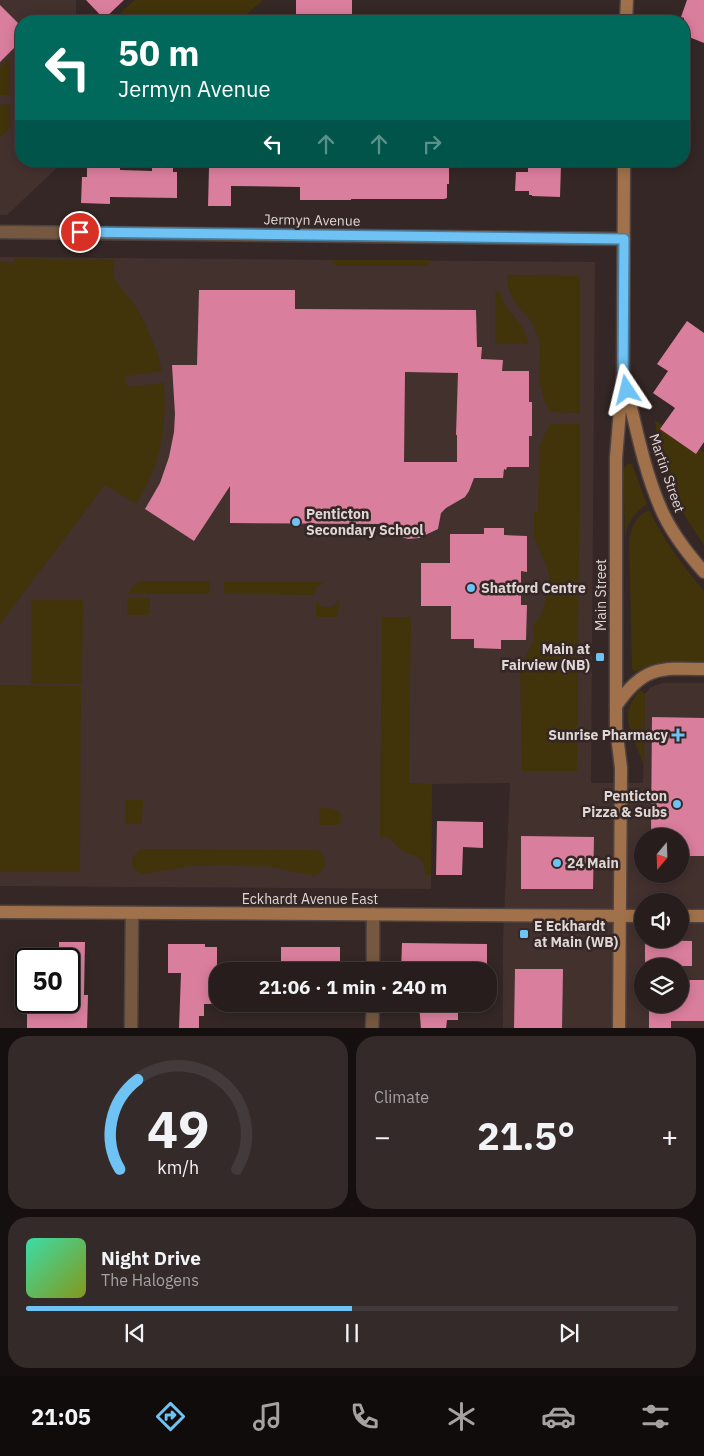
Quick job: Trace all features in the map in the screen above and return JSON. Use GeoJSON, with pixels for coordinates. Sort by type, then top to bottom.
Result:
{"type":"FeatureCollection","features":[{"type":"Feature","properties":{"kind":"main road"},"geometry":{"type":"LineString","coordinates":[[626,15],[627,0]]}},
{"type":"Feature","properties":{"kind":"main road","name":"Main Street"},"geometry":{"type":"LineString","coordinates":[[618,1028],[621,768],[616,727],[616,458],[623,374],[624,167]]}},
{"type":"Feature","properties":{"kind":"main road","name":"Martin Street"},"geometry":{"type":"LineString","coordinates":[[623,374],[643,456],[662,510],[693,560],[704,572]]}},
{"type":"Feature","properties":{"kind":"main road"},"geometry":{"type":"LineString","coordinates":[[616,706],[626,691],[641,678],[650,674],[668,668],[704,669]]}},
{"type":"Feature","properties":{"kind":"main road","name":"Eckhardt Avenue East"},"geometry":{"type":"LineString","coordinates":[[0,912],[634,916]]}},
{"type":"Feature","properties":{"kind":"main road"},"geometry":{"type":"LineString","coordinates":[[689,916],[704,916]]}},
{"type":"Feature","properties":{"kind":"street","name":"Jermyn Avenue"},"geometry":{"type":"LineString","coordinates":[[0,232],[624,239]]}},
{"type":"Feature","properties":{"kind":"street"},"geometry":{"type":"LineString","coordinates":[[131,1028],[132,913]]}},
{"type":"Feature","properties":{"kind":"street"},"geometry":{"type":"LineString","coordinates":[[373,914],[373,962]]}},
{"type":"Feature","properties":{"kind":"street"},"geometry":{"type":"LineString","coordinates":[[372,1028],[373,1012]]}},
{"type":"Feature","properties":{"kind":"shaded area"},"geometry":{"type":"Polygon","coordinates":[[[0,0],[76,0],[76,15],[15,15],[15,167],[58,167],[7,215],[0,215],[0,0]]]}},
{"type":"Feature","properties":{"kind":"shaded area"},"geometry":{"type":"Polygon","coordinates":[[[135,0],[263,0],[246,15],[118,15],[135,0]]]}},
{"type":"Feature","properties":{"kind":"shaded area"},"geometry":{"type":"Polygon","coordinates":[[[10,57],[10,95],[0,95],[0,67],[10,57]]]}},
{"type":"Feature","properties":{"kind":"shaded area"},"geometry":{"type":"Polygon","coordinates":[[[10,104],[10,128],[0,138],[0,105],[10,104]]]}},
{"type":"Feature","properties":{"kind":"shaded area","name":"Penticton Secondary School"},"geometry":{"type":"Polygon","coordinates":[[[0,257],[595,262],[591,783],[643,783],[645,694],[651,687],[663,683],[704,683],[704,1028],[503,1028],[503,939],[510,783],[432,784],[431,889],[0,886],[0,257]]]}},
{"type":"Feature","properties":{"kind":"shaded area"},"geometry":{"type":"Polygon","coordinates":[[[14,258],[114,260],[114,279],[133,303],[145,323],[158,355],[162,371],[125,376],[127,387],[164,383],[165,399],[163,431],[157,461],[145,490],[136,504],[105,485],[0,624],[0,261],[15,264],[14,258]]]}},
{"type":"Feature","properties":{"kind":"shaded area"},"geometry":{"type":"Polygon","coordinates":[[[332,260],[429,260],[429,264],[425,266],[338,266],[332,260]]]}},
{"type":"Feature","properties":{"kind":"shaded area"},"geometry":{"type":"Polygon","coordinates":[[[507,275],[580,276],[580,413],[550,412],[543,397],[542,387],[539,387],[540,343],[531,321],[512,297],[507,275]]]}},
{"type":"Feature","properties":{"kind":"shaded area"},"geometry":{"type":"Polygon","coordinates":[[[495,291],[499,291],[506,307],[523,328],[529,344],[495,344],[495,291]]]}},
{"type":"Feature","properties":{"kind":"shaded area"},"geometry":{"type":"Polygon","coordinates":[[[655,420],[704,452],[704,545],[686,517],[666,477],[660,455],[655,420]]]}},
{"type":"Feature","properties":{"kind":"shaded area"},"geometry":{"type":"Polygon","coordinates":[[[550,424],[580,424],[577,771],[522,771],[520,668],[534,639],[533,627],[536,621],[539,620],[550,579],[534,537],[534,511],[538,511],[539,447],[550,424]]]}},
{"type":"Feature","properties":{"kind":"shaded area"},"geometry":{"type":"Polygon","coordinates":[[[627,464],[632,464],[647,504],[632,518],[627,527],[625,538],[623,469],[627,464]]]}},
{"type":"Feature","properties":{"kind":"shaded area"},"geometry":{"type":"Polygon","coordinates":[[[649,510],[674,552],[704,591],[704,661],[660,663],[636,672],[632,669],[629,540],[635,522],[649,510]]]}},
{"type":"Feature","properties":{"kind":"shaded area"},"geometry":{"type":"Polygon","coordinates":[[[144,581],[210,581],[209,594],[128,594],[134,584],[144,581]]]}},
{"type":"Feature","properties":{"kind":"shaded area"},"geometry":{"type":"Polygon","coordinates":[[[224,582],[323,582],[316,588],[314,595],[224,594],[224,582]]]}},
{"type":"Feature","properties":{"kind":"shaded area"},"geometry":{"type":"Polygon","coordinates":[[[127,598],[150,598],[149,615],[127,615],[127,598]]]}},
{"type":"Feature","properties":{"kind":"shaded area"},"geometry":{"type":"Polygon","coordinates":[[[339,599],[338,617],[316,617],[316,602],[319,605],[329,607],[334,605],[339,599]]]}},
{"type":"Feature","properties":{"kind":"shaded area"},"geometry":{"type":"Polygon","coordinates":[[[31,600],[83,600],[82,684],[31,684],[31,600]]]}},
{"type":"Feature","properties":{"kind":"shaded area"},"geometry":{"type":"Polygon","coordinates":[[[382,617],[411,617],[409,783],[432,784],[431,875],[426,875],[420,859],[404,852],[391,839],[380,837],[382,617]]]}},
{"type":"Feature","properties":{"kind":"shaded area"},"geometry":{"type":"Polygon","coordinates":[[[0,685],[81,686],[80,872],[0,872],[0,685]]]}},
{"type":"Feature","properties":{"kind":"shaded area"},"geometry":{"type":"Polygon","coordinates":[[[640,690],[645,694],[644,767],[628,719],[633,700],[640,690]]]}},
{"type":"Feature","properties":{"kind":"shaded area"},"geometry":{"type":"Polygon","coordinates":[[[125,800],[143,800],[142,824],[125,824],[125,800]]]}},
{"type":"Feature","properties":{"kind":"shaded area"},"geometry":{"type":"Polygon","coordinates":[[[320,808],[337,810],[341,816],[339,825],[319,825],[320,808]]]}},
{"type":"Feature","properties":{"kind":"shaded area"},"geometry":{"type":"Polygon","coordinates":[[[140,849],[314,850],[320,851],[325,865],[322,871],[315,876],[262,865],[261,867],[195,865],[143,874],[135,870],[132,863],[134,856],[140,849]]]}},
{"type":"Feature","properties":{"kind":"building"},"geometry":{"type":"Polygon","coordinates":[[[86,0],[124,0],[108,15],[100,15],[86,0]]]}},
{"type":"Feature","properties":{"kind":"building"},"geometry":{"type":"Polygon","coordinates":[[[296,0],[352,0],[352,15],[296,15],[296,0]]]}},
{"type":"Feature","properties":{"kind":"building"},"geometry":{"type":"Polygon","coordinates":[[[687,0],[704,0],[704,43],[690,37],[690,15],[682,15],[687,0]]]}},
{"type":"Feature","properties":{"kind":"building"},"geometry":{"type":"Polygon","coordinates":[[[0,5],[15,20],[15,47],[0,62],[0,5]]]}},
{"type":"Feature","properties":{"kind":"building"},"geometry":{"type":"Polygon","coordinates":[[[87,167],[120,167],[120,170],[152,171],[152,167],[173,167],[173,172],[177,172],[177,198],[110,197],[110,204],[81,203],[82,177],[87,177],[87,167]]]}},
{"type":"Feature","properties":{"kind":"building"},"geometry":{"type":"Polygon","coordinates":[[[449,167],[449,184],[447,184],[447,198],[444,199],[351,200],[300,200],[300,187],[231,186],[231,206],[208,206],[209,168],[449,167]]]}},
{"type":"Feature","properties":{"kind":"building"},"geometry":{"type":"Polygon","coordinates":[[[528,167],[561,167],[560,197],[532,196],[529,195],[529,191],[515,191],[516,172],[528,172],[528,167]]]}},
{"type":"Feature","properties":{"kind":"building"},"geometry":{"type":"Polygon","coordinates":[[[199,290],[295,290],[295,309],[476,310],[477,347],[482,347],[481,359],[503,360],[502,371],[529,371],[529,402],[532,402],[532,436],[529,436],[529,467],[507,467],[506,470],[504,469],[503,478],[474,478],[465,497],[441,513],[438,529],[419,538],[408,539],[399,536],[387,524],[230,523],[230,486],[194,541],[145,509],[160,483],[169,457],[174,432],[175,414],[172,365],[197,365],[199,290]],[[405,372],[404,462],[457,462],[458,373],[405,372]]]}},
{"type":"Feature","properties":{"kind":"building"},"geometry":{"type":"Polygon","coordinates":[[[687,321],[704,333],[704,442],[696,454],[660,429],[675,408],[653,393],[668,371],[657,364],[687,321]]]}},
{"type":"Feature","properties":{"kind":"building","name":"Shatford Centre"},"geometry":{"type":"Polygon","coordinates":[[[484,528],[504,528],[504,535],[527,536],[527,572],[521,571],[521,605],[527,605],[526,640],[501,640],[501,649],[474,648],[474,639],[451,639],[451,606],[421,606],[421,563],[450,563],[450,534],[484,534],[484,528]]]}},
{"type":"Feature","properties":{"kind":"building"},"geometry":{"type":"Polygon","coordinates":[[[652,717],[704,718],[704,856],[689,856],[689,828],[651,828],[652,717]]]}},
{"type":"Feature","properties":{"kind":"building"},"geometry":{"type":"Polygon","coordinates":[[[437,821],[483,822],[483,848],[463,847],[462,875],[436,875],[437,821]]]}},
{"type":"Feature","properties":{"kind":"building","name":"24 Main"},"geometry":{"type":"Polygon","coordinates":[[[521,836],[594,837],[593,889],[521,889],[521,836]]]}},
{"type":"Feature","properties":{"kind":"building"},"geometry":{"type":"Polygon","coordinates":[[[689,941],[692,941],[692,966],[689,966],[689,958],[645,958],[645,948],[689,948],[689,941]]]}},
{"type":"Feature","properties":{"kind":"building"},"geometry":{"type":"Polygon","coordinates":[[[59,942],[85,942],[84,995],[88,995],[87,1028],[27,1028],[27,1013],[80,1013],[80,948],[59,948],[59,942]]]}},
{"type":"Feature","properties":{"kind":"building"},"geometry":{"type":"Polygon","coordinates":[[[402,943],[487,944],[487,962],[401,962],[402,943]]]}},
{"type":"Feature","properties":{"kind":"building"},"geometry":{"type":"Polygon","coordinates":[[[168,944],[205,944],[205,947],[217,947],[217,962],[209,962],[209,1004],[204,1004],[204,1016],[199,1016],[199,1028],[179,1028],[181,973],[168,973],[168,944]]]}},
{"type":"Feature","properties":{"kind":"building"},"geometry":{"type":"Polygon","coordinates":[[[281,947],[340,947],[340,962],[281,962],[281,947]]]}},
{"type":"Feature","properties":{"kind":"building"},"geometry":{"type":"Polygon","coordinates":[[[515,969],[563,969],[562,1028],[514,1028],[515,969]]]}},
{"type":"Feature","properties":{"kind":"building"},"geometry":{"type":"Polygon","coordinates":[[[689,980],[704,980],[704,1021],[671,1021],[671,1028],[649,1028],[649,1013],[689,1013],[689,980]]]}},
{"type":"Feature","properties":{"kind":"building"},"geometry":{"type":"Polygon","coordinates":[[[420,1012],[458,1012],[458,1020],[447,1020],[446,1028],[421,1028],[420,1012]]]}},
{"type":"Feature","properties":{"kind":"place","name":"Penticton Secondary School"},"geometry":{"type":"Point","coordinates":[296,522]}},
{"type":"Feature","properties":{"kind":"place","name":"Shatford Centre"},"geometry":{"type":"Point","coordinates":[471,588]}},
{"type":"Feature","properties":{"kind":"place","name":"Main at Fairview (NB)"},"geometry":{"type":"Point","coordinates":[600,657]}},
{"type":"Feature","properties":{"kind":"place","name":"Sunrise Pharmacy"},"geometry":{"type":"Point","coordinates":[678,735]}},
{"type":"Feature","properties":{"kind":"place","name":"Penticton Pizza & Subs"},"geometry":{"type":"Point","coordinates":[677,804]}},
{"type":"Feature","properties":{"kind":"place","name":"24 Main"},"geometry":{"type":"Point","coordinates":[557,863]}},
{"type":"Feature","properties":{"kind":"place","name":"E Eckhardt at Main (WB)"},"geometry":{"type":"Point","coordinates":[524,934]}},
{"type":"Feature","properties":{"kind":"route"},"geometry":{"type":"LineString","coordinates":[[80,232],[624,239],[623,374],[627,390]]}}]}
